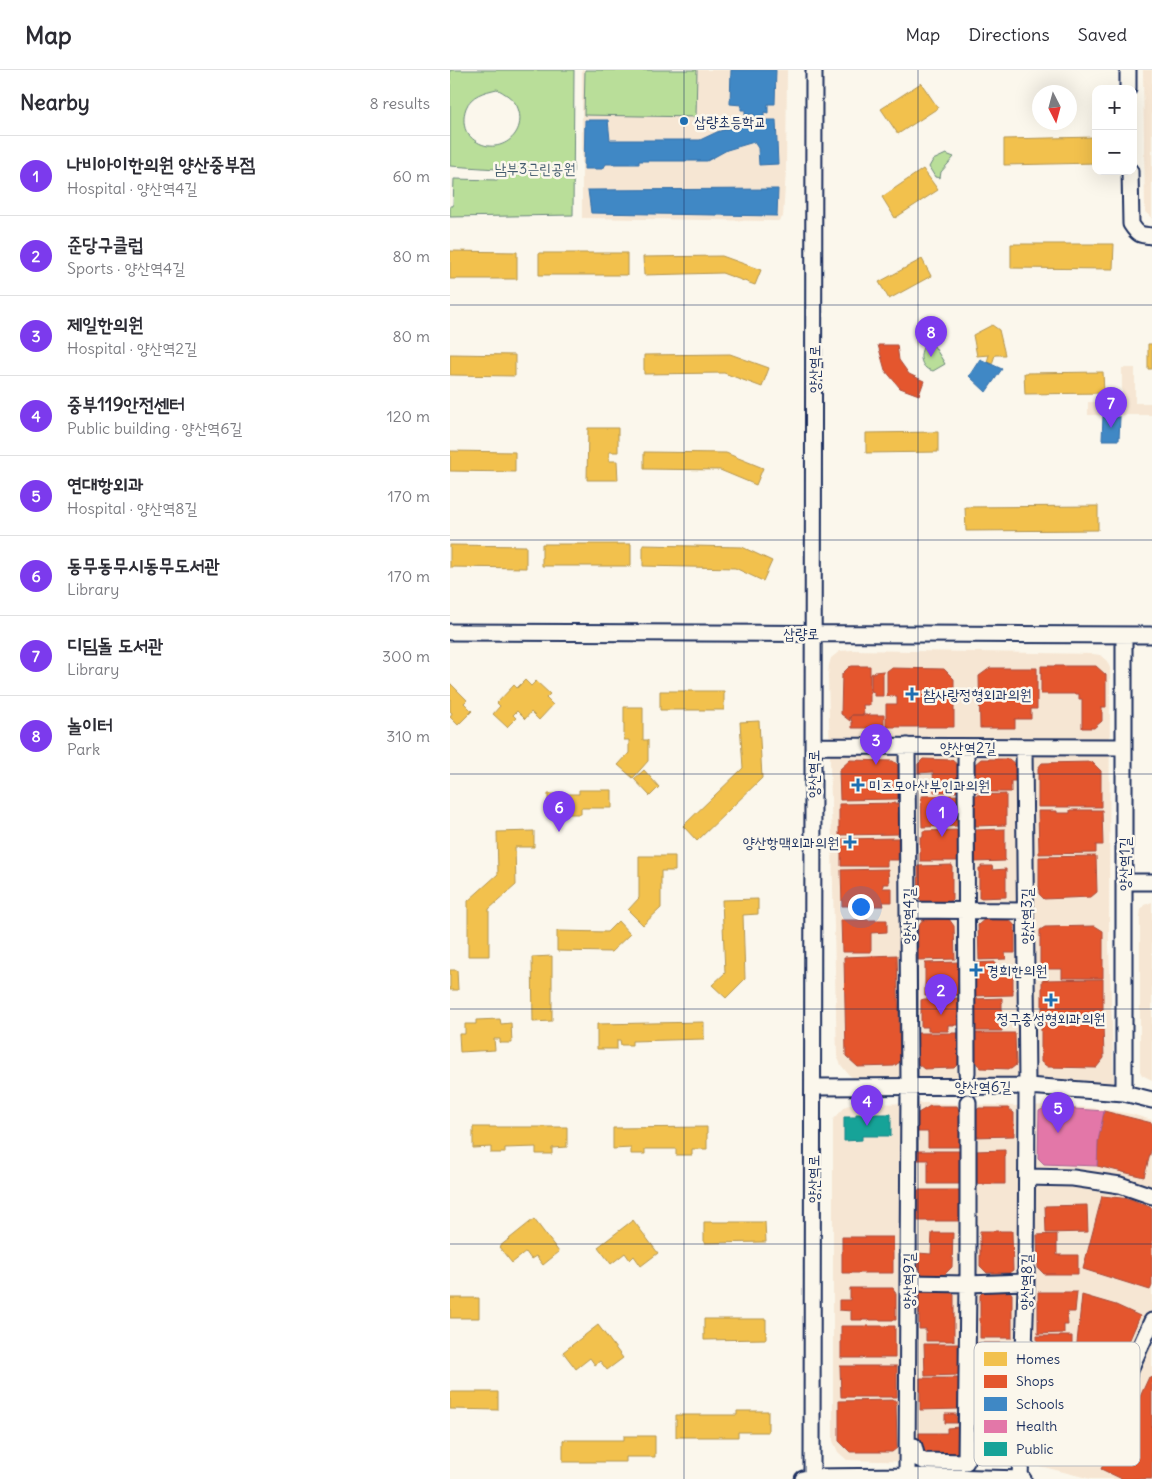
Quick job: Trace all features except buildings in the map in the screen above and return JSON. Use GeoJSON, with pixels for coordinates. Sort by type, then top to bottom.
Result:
{"type":"FeatureCollection","features":[{"type":"Feature","properties":{"kind":"street","name":"양산역로"},"geometry":{"type":"LineString","coordinates":[[809,1478],[813,1087],[814,70]]}},
{"type":"Feature","properties":{"kind":"street"},"geometry":{"type":"LineString","coordinates":[[1128,70],[1128,85]]}},
{"type":"Feature","properties":{"kind":"street"},"geometry":{"type":"LineString","coordinates":[[1130,175],[1131,224],[1141,236],[1152,236]]}},
{"type":"Feature","properties":{"kind":"street","name":"삽량로"},"geometry":{"type":"LineString","coordinates":[[450,632],[1152,635]]}},
{"type":"Feature","properties":{"kind":"street","name":"양산역1길"},"geometry":{"type":"LineString","coordinates":[[1124,635],[1124,1093]]}},
{"type":"Feature","properties":{"kind":"street","name":"양산역2길"},"geometry":{"type":"LineString","coordinates":[[813,746],[1124,747]]}},
{"type":"Feature","properties":{"kind":"street","name":"양산역4길"},"geometry":{"type":"LineString","coordinates":[[907,746],[909,1085]]}},
{"type":"Feature","properties":{"kind":"street","name":"양산역3길"},"geometry":{"type":"LineString","coordinates":[[1024,747],[1027,1086]]}},
{"type":"Feature","properties":{"kind":"street"},"geometry":{"type":"LineString","coordinates":[[966,755],[968,1074]]}},
{"type":"Feature","properties":{"kind":"street"},"geometry":{"type":"LineString","coordinates":[[1124,882],[1152,882]]}},
{"type":"Feature","properties":{"kind":"street"},"geometry":{"type":"LineString","coordinates":[[908,910],[1026,911]]}},
{"type":"Feature","properties":{"kind":"street","name":"양산역6길"},"geometry":{"type":"LineString","coordinates":[[813,1087],[909,1085],[1027,1086],[1124,1093],[1152,1100]]}},
{"type":"Feature","properties":{"kind":"street","name":"양산역9길"},"geometry":{"type":"LineString","coordinates":[[907,1476],[909,1085]]}},
{"type":"Feature","properties":{"kind":"street","name":"양산역8길"},"geometry":{"type":"LineString","coordinates":[[1024,1342],[1027,1086]]}},
{"type":"Feature","properties":{"kind":"street"},"geometry":{"type":"LineString","coordinates":[[914,1446],[917,1458],[924,1461],[966,1462],[968,1102]]}},
{"type":"Feature","properties":{"kind":"street"},"geometry":{"type":"LineString","coordinates":[[1027,1177],[1073,1178],[1120,1185],[1152,1196]]}},
{"type":"Feature","properties":{"kind":"street"},"geometry":{"type":"LineString","coordinates":[[908,1283],[968,1284],[1026,1282]]}},
{"type":"Feature","properties":{"kind":"street"},"geometry":{"type":"LineString","coordinates":[[1140,1347],[1152,1321]]}},
{"type":"Feature","properties":{"kind":"street","name":"양산역8길"},"geometry":{"type":"LineString","coordinates":[[1022,1466],[1022,1479]]}},
{"type":"Feature","properties":{"kind":"street"},"geometry":{"type":"LineString","coordinates":[[809,1478],[907,1476],[1022,1479]]}},
{"type":"Feature","properties":{"kind":"shaded area","name":"삽량초등학교"},"geometry":{"type":"Polygon","coordinates":[[[582,70],[787,70],[786,171],[783,217],[778,221],[582,218],[582,70]]]}},
{"type":"Feature","properties":{"kind":"shaded area"},"geometry":{"type":"Polygon","coordinates":[[[1143,70],[1152,70],[1152,218],[1145,212],[1143,70]]]}},
{"type":"Feature","properties":{"kind":"shaded area"},"geometry":{"type":"Polygon","coordinates":[[[1122,368],[1135,368],[1135,403],[1152,403],[1152,415],[1088,415],[1088,402],[1122,401],[1122,368]]]}},
{"type":"Feature","properties":{"kind":"shaded area"},"geometry":{"type":"Polygon","coordinates":[[[840,651],[1093,654],[1100,655],[1107,661],[1110,668],[1109,945],[1114,1083],[1109,1090],[861,1083],[849,1075],[841,1065],[837,1056],[828,675],[831,658],[840,651]]]}},
{"type":"Feature","properties":{"kind":"shaded area"},"geometry":{"type":"Polygon","coordinates":[[[1152,902],[1152,1080],[1142,1075],[1140,1071],[1140,917],[1144,905],[1152,902]]]}},
{"type":"Feature","properties":{"kind":"shaded area"},"geometry":{"type":"Polygon","coordinates":[[[854,1104],[1057,1105],[1102,1109],[1152,1120],[1152,1479],[1091,1479],[1037,1466],[1140,1466],[1140,1342],[974,1342],[974,1463],[847,1460],[838,1452],[833,1441],[833,1120],[846,1106],[854,1104]]]}},
{"type":"Feature","properties":{"kind":"green space","name":"남부3근린공원"},"geometry":{"type":"Polygon","coordinates":[[[450,70],[574,70],[573,215],[450,217],[450,206],[453,206],[454,179],[498,180],[497,169],[450,166],[450,70]],[[497,89],[475,97],[468,104],[465,111],[464,122],[466,131],[477,142],[487,146],[497,146],[514,136],[520,117],[517,106],[511,98],[497,89]]]}},
{"type":"Feature","properties":{"kind":"green space"},"geometry":{"type":"Polygon","coordinates":[[[585,70],[697,70],[696,117],[584,115],[585,70]]]}},
{"type":"Feature","properties":{"kind":"green space"},"geometry":{"type":"Polygon","coordinates":[[[946,154],[954,157],[941,172],[940,178],[935,177],[929,167],[933,160],[946,154]]]}},
{"type":"Feature","properties":{"kind":"green space"},"geometry":{"type":"Polygon","coordinates":[[[928,342],[934,346],[945,364],[933,371],[923,365],[921,358],[923,348],[928,342]]]}},
{"type":"Feature","properties":{"kind":"place","name":"삽량초등학교"},"geometry":{"type":"Point","coordinates":[684,121]}},
{"type":"Feature","properties":{"kind":"place","name":"놀이터"},"geometry":{"type":"Point","coordinates":[931,357]}},
{"type":"Feature","properties":{"kind":"place","name":"디딤돌 도서관"},"geometry":{"type":"Point","coordinates":[1111,428]}},
{"type":"Feature","properties":{"kind":"place","name":"참사랑정형외과의원"},"geometry":{"type":"Point","coordinates":[912,694]}},
{"type":"Feature","properties":{"kind":"place","name":"제일한의원"},"geometry":{"type":"Point","coordinates":[876,765]}},
{"type":"Feature","properties":{"kind":"place","name":"미즈모아산부인과의원"},"geometry":{"type":"Point","coordinates":[858,785]}},
{"type":"Feature","properties":{"kind":"place","name":"동무동무시동무도서관"},"geometry":{"type":"Point","coordinates":[559,832]}},
{"type":"Feature","properties":{"kind":"place","name":"나비아이한의원 양산중부점"},"geometry":{"type":"Point","coordinates":[942,837]}},
{"type":"Feature","properties":{"kind":"place","name":"양산항맥외과의원"},"geometry":{"type":"Point","coordinates":[850,842]}},
{"type":"Feature","properties":{"kind":"place","name":"경희한의원"},"geometry":{"type":"Point","coordinates":[976,970]}},
{"type":"Feature","properties":{"kind":"place","name":"정구충성형외과의원"},"geometry":{"type":"Point","coordinates":[1051,1000]}},
{"type":"Feature","properties":{"kind":"place","name":"준당구클럽"},"geometry":{"type":"Point","coordinates":[941,1015]}},
{"type":"Feature","properties":{"kind":"place","name":"중부119안전센터"},"geometry":{"type":"Point","coordinates":[867,1126]}},
{"type":"Feature","properties":{"kind":"place","name":"연대항외과"},"geometry":{"type":"Point","coordinates":[1058,1133]}}]}
